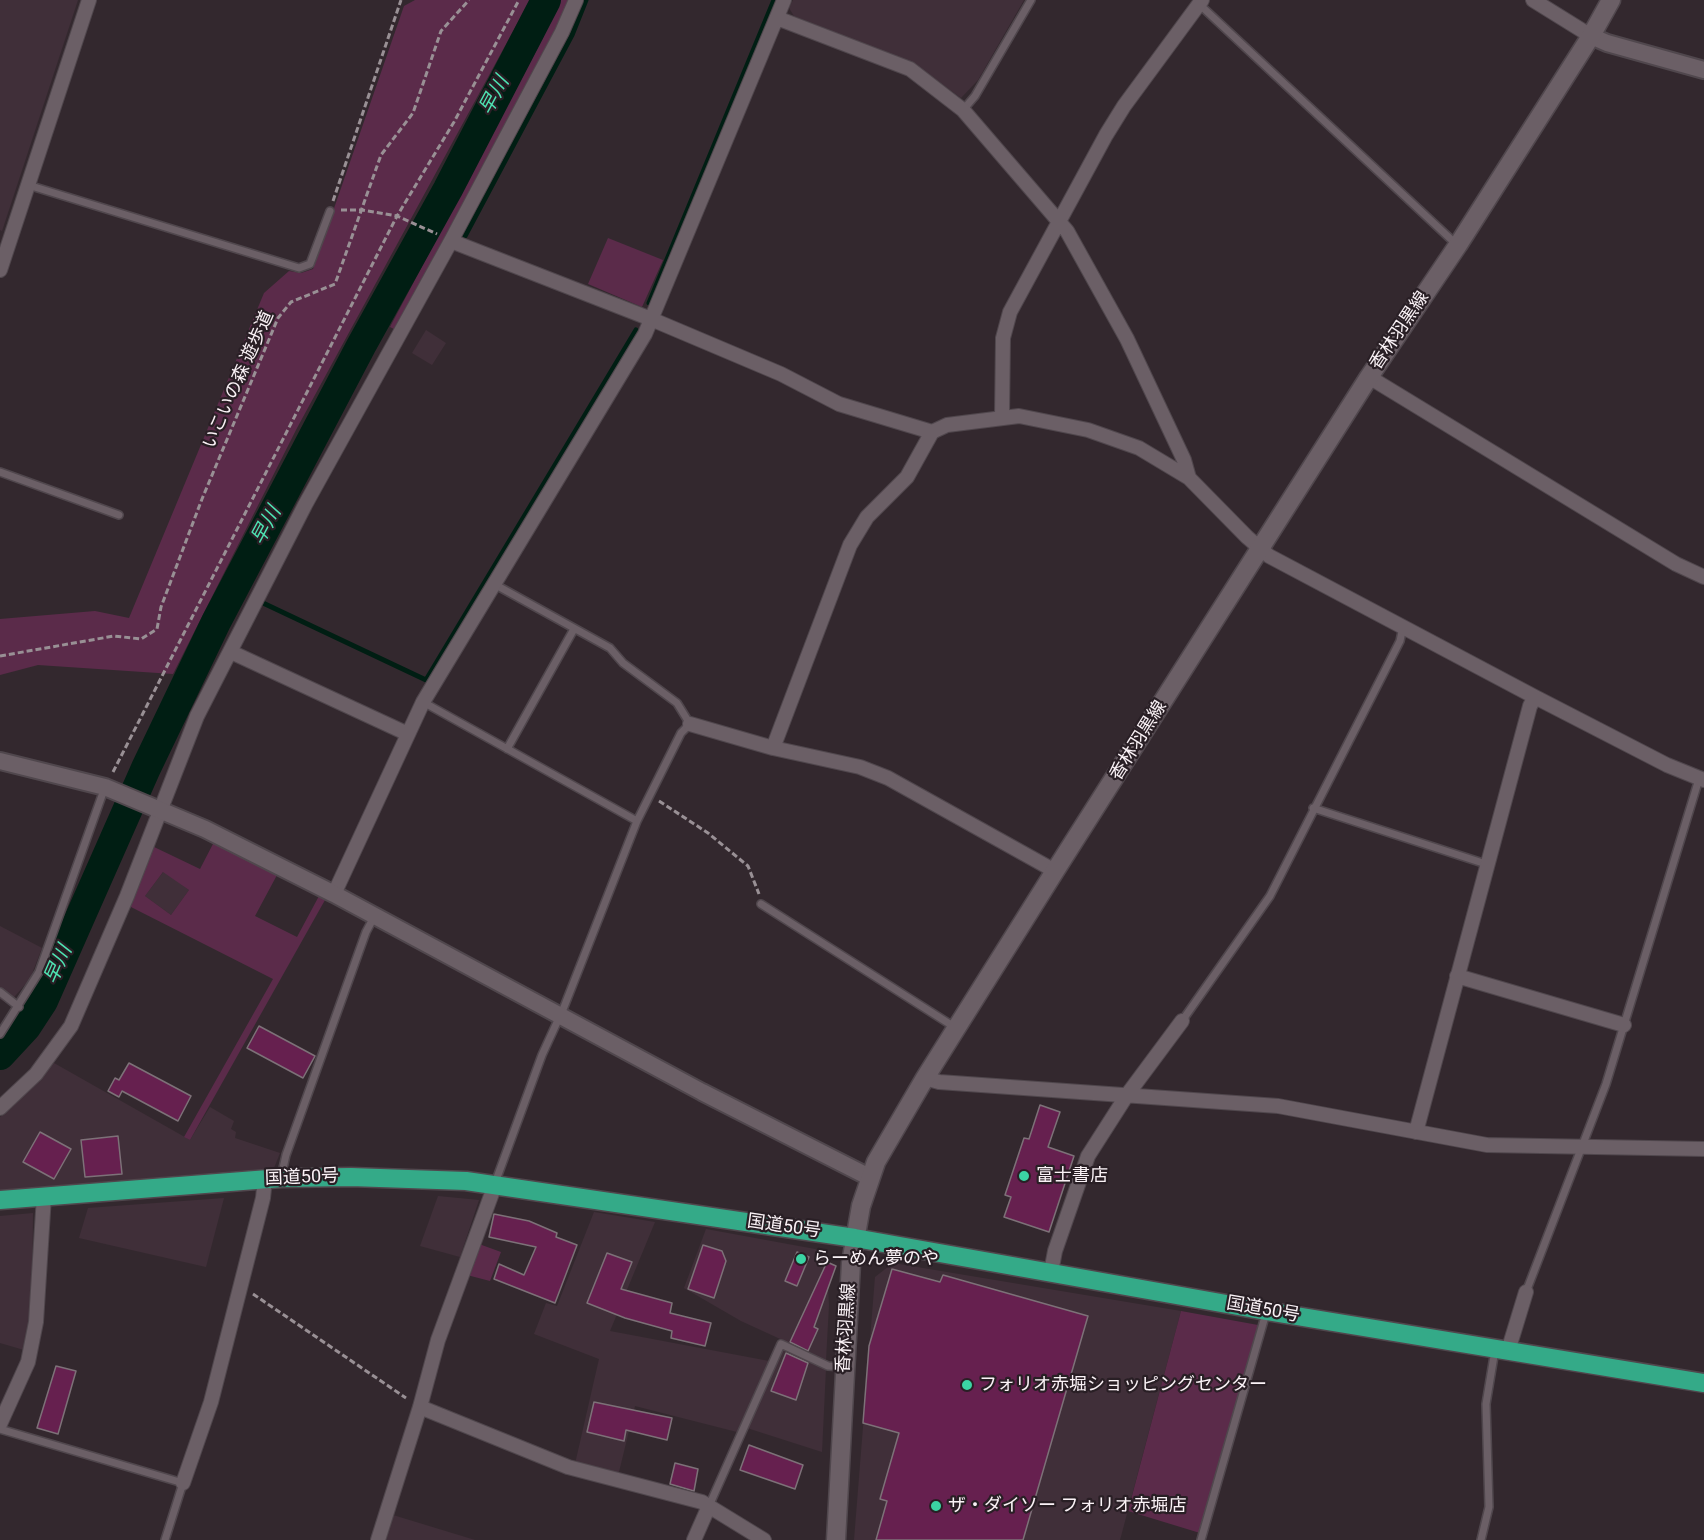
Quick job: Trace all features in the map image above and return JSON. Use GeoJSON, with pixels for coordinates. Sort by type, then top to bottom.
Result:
{"type":"FeatureCollection","features":[{"type":"Feature","properties":{"kind":"highway","name":"国道50号"},"geometry":{"type":"LineString","coordinates":[[0,1200],[273,1178],[430,1179],[495,1185],[855,1238],[1266,1311],[1704,1383]]}},
{"type":"Feature","properties":{"kind":"main road","name":"香林羽黒線"},"geometry":{"type":"LineString","coordinates":[[836,1540],[844,1367],[855,1238],[869,1177],[882,1151],[925,1077],[1055,871],[1369,377],[1458,245],[1592,36],[1611,0]]}},
{"type":"Feature","properties":{"kind":"street"},"geometry":{"type":"LineString","coordinates":[[0,270],[5,238],[28,185],[89,0]]}},
{"type":"Feature","properties":{"kind":"street"},"geometry":{"type":"LineString","coordinates":[[0,1108],[36,1074],[70,1026],[157,808],[197,716],[305,505],[562,32],[576,0]]}},
{"type":"Feature","properties":{"kind":"street"},"geometry":{"type":"LineString","coordinates":[[334,894],[423,702],[651,319],[784,0]]}},
{"type":"Feature","properties":{"kind":"street"},"geometry":{"type":"LineString","coordinates":[[1533,0],[1607,43],[1704,70]]}},
{"type":"Feature","properties":{"kind":"street"},"geometry":{"type":"LineString","coordinates":[[1002,417],[1005,323],[1124,106],[1201,2]]}},
{"type":"Feature","properties":{"kind":"street"},"geometry":{"type":"LineString","coordinates":[[777,18],[910,69],[963,110],[1060,221],[1127,339],[1184,460],[1189,478]]}},
{"type":"Feature","properties":{"kind":"street"},"geometry":{"type":"LineString","coordinates":[[449,240],[651,319],[781,374],[839,404],[932,432]]}},
{"type":"Feature","properties":{"kind":"street"},"geometry":{"type":"LineString","coordinates":[[1369,377],[1666,557],[1704,577]]}},
{"type":"Feature","properties":{"kind":"street"},"geometry":{"type":"LineString","coordinates":[[773,748],[854,536],[867,517],[907,477],[932,432],[947,425],[1002,417],[1040,418],[1111,437],[1139,448],[1189,478],[1260,550],[1535,697],[1701,779]]}},
{"type":"Feature","properties":{"kind":"street"},"geometry":{"type":"LineString","coordinates":[[231,652],[408,734]]}},
{"type":"Feature","properties":{"kind":"street"},"geometry":{"type":"LineString","coordinates":[[1416,1132],[1486,864],[1530,706],[1535,697]]}},
{"type":"Feature","properties":{"kind":"street"},"geometry":{"type":"LineString","coordinates":[[690,724],[773,748],[861,767],[888,778],[1055,871]]}},
{"type":"Feature","properties":{"kind":"street"},"geometry":{"type":"LineString","coordinates":[[0,761],[109,789],[157,808],[334,894],[702,1092],[869,1177]]}},
{"type":"Feature","properties":{"kind":"street"},"geometry":{"type":"LineString","coordinates":[[1457,976],[1623,1024]]}},
{"type":"Feature","properties":{"kind":"street"},"geometry":{"type":"LineString","coordinates":[[1051,1272],[1055,1251],[1088,1156],[1127,1095],[1182,1021]]}},
{"type":"Feature","properties":{"kind":"street"},"geometry":{"type":"LineString","coordinates":[[925,1077],[939,1082],[1278,1106],[1487,1145],[1704,1149]]}},
{"type":"Feature","properties":{"kind":"street"},"geometry":{"type":"LineString","coordinates":[[183,1483],[216,1382],[263,1198],[273,1178]]}},
{"type":"Feature","properties":{"kind":"street"},"geometry":{"type":"LineString","coordinates":[[378,1540],[417,1405],[448,1309],[495,1185]]}},
{"type":"Feature","properties":{"kind":"street"},"geometry":{"type":"LineString","coordinates":[[0,1426],[28,1362],[34,1332],[44,1196]]}},
{"type":"Feature","properties":{"kind":"street"},"geometry":{"type":"LineString","coordinates":[[1502,1349],[1526,1292]]}},
{"type":"Feature","properties":{"kind":"street"},"geometry":{"type":"LineString","coordinates":[[417,1405],[568,1467],[702,1502],[764,1540]]}},
{"type":"Feature","properties":{"kind":"street"},"geometry":{"type":"LineString","coordinates":[[694,1540],[709,1506]]}},
{"type":"Feature","properties":{"kind":"lane"},"geometry":{"type":"LineString","coordinates":[[963,110],[975,96],[1031,0]]}},
{"type":"Feature","properties":{"kind":"lane"},"geometry":{"type":"LineString","coordinates":[[1201,2],[1458,245]]}},
{"type":"Feature","properties":{"kind":"lane"},"geometry":{"type":"LineString","coordinates":[[28,185],[300,268],[310,264],[330,211]]}},
{"type":"Feature","properties":{"kind":"lane"},"geometry":{"type":"LineString","coordinates":[[0,472],[119,515]]}},
{"type":"Feature","properties":{"kind":"lane"},"geometry":{"type":"LineString","coordinates":[[494,584],[610,648],[623,663],[677,702],[690,724],[681,733],[637,821],[542,1055],[495,1185]]}},
{"type":"Feature","properties":{"kind":"lane"},"geometry":{"type":"LineString","coordinates":[[1182,1021],[1270,896],[1400,641],[1404,627]]}},
{"type":"Feature","properties":{"kind":"lane"},"geometry":{"type":"LineString","coordinates":[[507,748],[574,629]]}},
{"type":"Feature","properties":{"kind":"lane"},"geometry":{"type":"LineString","coordinates":[[423,702],[637,821]]}},
{"type":"Feature","properties":{"kind":"lane"},"geometry":{"type":"LineString","coordinates":[[1526,1292],[1580,1146],[1602,1095],[1701,779]]}},
{"type":"Feature","properties":{"kind":"lane"},"geometry":{"type":"LineString","coordinates":[[0,1034],[39,972],[109,789]]}},
{"type":"Feature","properties":{"kind":"lane"},"geometry":{"type":"LineString","coordinates":[[1313,808],[1486,864]]}},
{"type":"Feature","properties":{"kind":"lane"},"geometry":{"type":"LineString","coordinates":[[761,904],[956,1028]]}},
{"type":"Feature","properties":{"kind":"lane"},"geometry":{"type":"LineString","coordinates":[[273,1178],[294,1132],[366,932],[374,917]]}},
{"type":"Feature","properties":{"kind":"lane"},"geometry":{"type":"LineString","coordinates":[[0,992],[19,1007]]}},
{"type":"Feature","properties":{"kind":"lane"},"geometry":{"type":"LineString","coordinates":[[1201,1540],[1266,1311]]}},
{"type":"Feature","properties":{"kind":"lane"},"geometry":{"type":"LineString","coordinates":[[709,1506],[781,1344],[828,1366],[844,1367]]}},
{"type":"Feature","properties":{"kind":"lane"},"geometry":{"type":"LineString","coordinates":[[1481,1540],[1490,1507],[1486,1404],[1502,1349]]}},
{"type":"Feature","properties":{"kind":"lane"},"geometry":{"type":"LineString","coordinates":[[0,1426],[183,1483],[165,1540]]}},
{"type":"Feature","properties":{"kind":"path"},"geometry":{"type":"LineString","coordinates":[[401,0],[330,211],[362,210],[408,218],[449,240]]}},
{"type":"Feature","properties":{"kind":"path","name":"いこいの森 遊歩道"},"geometry":{"type":"LineString","coordinates":[[0,656],[114,636],[141,639],[157,629],[161,607],[202,499],[278,318],[291,302],[335,284],[381,155],[413,113],[441,31],[470,0]]}},
{"type":"Feature","properties":{"kind":"path"},"geometry":{"type":"LineString","coordinates":[[109,789],[397,216],[454,122],[519,0]]}},
{"type":"Feature","properties":{"kind":"path"},"geometry":{"type":"LineString","coordinates":[[650,796],[708,833],[748,866],[761,904]]}},
{"type":"Feature","properties":{"kind":"path"},"geometry":{"type":"LineString","coordinates":[[247,1290],[417,1405]]}},
{"type":"Feature","properties":{"kind":"shaded area"},"geometry":{"type":"Polygon","coordinates":[[[0,0],[78,0],[2,231],[0,230],[0,0]]]}},
{"type":"Feature","properties":{"kind":"shaded area"},"geometry":{"type":"Polygon","coordinates":[[[415,0],[530,0],[297,428],[173,674],[38,665],[0,675],[0,619],[95,611],[129,618],[264,293],[289,271],[301,273],[313,269],[404,6],[415,0]]]}},
{"type":"Feature","properties":{"kind":"shaded area"},"geometry":{"type":"Polygon","coordinates":[[[559,0],[570,0],[556,34],[398,331],[390,327],[543,38],[559,0]]]}},
{"type":"Feature","properties":{"kind":"shaded area"},"geometry":{"type":"Polygon","coordinates":[[[793,0],[1024,0],[978,80],[961,98],[916,65],[794,16],[789,8],[793,0]]]}},
{"type":"Feature","properties":{"kind":"shaded area"},"geometry":{"type":"Polygon","coordinates":[[[608,238],[663,260],[642,307],[588,284],[608,238]]]}},
{"type":"Feature","properties":{"kind":"shaded area"},"geometry":{"type":"Polygon","coordinates":[[[426,330],[446,343],[432,365],[412,353],[426,330]]]}},
{"type":"Feature","properties":{"kind":"shaded area"},"geometry":{"type":"Polygon","coordinates":[[[214,842],[277,875],[255,916],[297,937],[319,896],[325,900],[190,1140],[184,1137],[273,979],[129,906],[152,846],[200,869],[214,842]],[[163,872],[145,896],[171,915],[189,890],[163,872]]]}},
{"type":"Feature","properties":{"kind":"shaded area"},"geometry":{"type":"Polygon","coordinates":[[[164,871],[189,890],[171,915],[145,896],[164,871]]]}},
{"type":"Feature","properties":{"kind":"shaded area"},"geometry":{"type":"Polygon","coordinates":[[[0,926],[42,948],[30,979],[8,1004],[0,999],[0,926]]]}},
{"type":"Feature","properties":{"kind":"shaded area"},"geometry":{"type":"Polygon","coordinates":[[[54,1063],[190,1140],[210,1107],[234,1121],[231,1129],[236,1132],[235,1138],[280,1153],[274,1168],[0,1190],[0,1117],[54,1063]]]}},
{"type":"Feature","properties":{"kind":"shaded area"},"geometry":{"type":"Polygon","coordinates":[[[438,1196],[479,1200],[460,1257],[420,1246],[438,1196]]]}},
{"type":"Feature","properties":{"kind":"shaded area"},"geometry":{"type":"Polygon","coordinates":[[[224,1198],[206,1267],[79,1238],[88,1208],[224,1198]]]}},
{"type":"Feature","properties":{"kind":"shaded area"},"geometry":{"type":"Polygon","coordinates":[[[594,1212],[655,1222],[610,1331],[769,1361],[737,1432],[635,1406],[618,1476],[575,1464],[599,1359],[534,1334],[546,1303],[557,1306],[594,1212]]]}},
{"type":"Feature","properties":{"kind":"shaded area"},"geometry":{"type":"Polygon","coordinates":[[[33,1213],[32,1303],[24,1350],[0,1343],[0,1216],[33,1213]]]}},
{"type":"Feature","properties":{"kind":"shaded area"},"geometry":{"type":"Polygon","coordinates":[[[706,1229],[815,1249],[826,1254],[829,1305],[826,1360],[741,1321],[684,1288],[706,1229]]]}},
{"type":"Feature","properties":{"kind":"shaded area"},"geometry":{"type":"Polygon","coordinates":[[[479,1244],[501,1252],[490,1281],[467,1275],[479,1244]]]}},
{"type":"Feature","properties":{"kind":"shaded area","name":"フォリオ赤堀ショッピングセンター"},"geometry":{"type":"Polygon","coordinates":[[[893,1263],[1181,1311],[1120,1540],[854,1540],[875,1277],[893,1263]]]}},
{"type":"Feature","properties":{"kind":"shaded area"},"geometry":{"type":"Polygon","coordinates":[[[1181,1311],[1258,1325],[1200,1533],[1128,1511],[1181,1311]]]}},
{"type":"Feature","properties":{"kind":"shaded area"},"geometry":{"type":"Polygon","coordinates":[[[783,1348],[826,1368],[822,1452],[747,1428],[783,1348]]]}},
{"type":"Feature","properties":{"kind":"shaded area"},"geometry":{"type":"Polygon","coordinates":[[[393,1515],[475,1540],[386,1540],[393,1515]]]}},
{"type":"Feature","properties":{"kind":"building"},"geometry":{"type":"Polygon","coordinates":[[[259,1026],[315,1056],[303,1078],[247,1048],[259,1026]]]}},
{"type":"Feature","properties":{"kind":"building"},"geometry":{"type":"Polygon","coordinates":[[[129,1063],[191,1096],[178,1121],[122,1091],[119,1097],[108,1091],[115,1078],[119,1080],[129,1063]]]}},
{"type":"Feature","properties":{"kind":"building"},"geometry":{"type":"Polygon","coordinates":[[[1040,1105],[1060,1112],[1048,1147],[1074,1156],[1049,1232],[1004,1217],[1011,1197],[1005,1195],[1024,1138],[1029,1139],[1040,1105]]]}},
{"type":"Feature","properties":{"kind":"building"},"geometry":{"type":"Polygon","coordinates":[[[40,1132],[71,1149],[54,1179],[23,1162],[40,1132]]]}},
{"type":"Feature","properties":{"kind":"building"},"geometry":{"type":"Polygon","coordinates":[[[118,1136],[122,1174],[85,1177],[81,1140],[118,1136]]]}},
{"type":"Feature","properties":{"kind":"building"},"geometry":{"type":"Polygon","coordinates":[[[494,1214],[529,1221],[557,1233],[556,1237],[577,1245],[555,1303],[494,1279],[499,1264],[524,1275],[536,1247],[489,1237],[494,1214]]]}},
{"type":"Feature","properties":{"kind":"building"},"geometry":{"type":"Polygon","coordinates":[[[703,1245],[722,1251],[726,1261],[714,1298],[688,1289],[703,1245]]]}},
{"type":"Feature","properties":{"kind":"building"},"geometry":{"type":"Polygon","coordinates":[[[797,1252],[809,1257],[797,1286],[785,1281],[797,1252]]]}},
{"type":"Feature","properties":{"kind":"building"},"geometry":{"type":"Polygon","coordinates":[[[607,1253],[632,1262],[621,1289],[672,1303],[670,1313],[711,1323],[705,1346],[671,1338],[672,1331],[625,1318],[587,1303],[607,1253]]]}},
{"type":"Feature","properties":{"kind":"building"},"geometry":{"type":"Polygon","coordinates":[[[827,1262],[836,1266],[814,1327],[818,1329],[808,1351],[790,1342],[827,1262]]]}},
{"type":"Feature","properties":{"kind":"building","name":"フォリオ赤堀ショッピングセンター"},"geometry":{"type":"Polygon","coordinates":[[[892,1269],[940,1282],[943,1275],[1088,1316],[1023,1540],[876,1540],[887,1501],[880,1499],[899,1433],[863,1423],[869,1346],[892,1269]]]}},
{"type":"Feature","properties":{"kind":"building"},"geometry":{"type":"Polygon","coordinates":[[[786,1353],[808,1363],[796,1400],[771,1391],[786,1353]]]}},
{"type":"Feature","properties":{"kind":"building"},"geometry":{"type":"Polygon","coordinates":[[[56,1366],[76,1371],[58,1434],[37,1428],[56,1366]]]}},
{"type":"Feature","properties":{"kind":"building"},"geometry":{"type":"Polygon","coordinates":[[[594,1402],[672,1418],[667,1440],[626,1430],[624,1441],[587,1432],[594,1402]]]}},
{"type":"Feature","properties":{"kind":"building"},"geometry":{"type":"Polygon","coordinates":[[[749,1445],[803,1465],[795,1489],[740,1470],[749,1445]]]}},
{"type":"Feature","properties":{"kind":"building"},"geometry":{"type":"Polygon","coordinates":[[[675,1463],[698,1469],[694,1491],[670,1484],[675,1463]]]}},
{"type":"Feature","properties":{"kind":"waterway","name":"早川"},"geometry":{"type":"LineString","coordinates":[[0,1055],[26,1027],[43,1001],[146,768],[216,622],[361,346],[448,189],[546,0]]}},
{"type":"Feature","properties":{"kind":"waterway"},"geometry":{"type":"LineString","coordinates":[[465,236],[572,35],[586,0]]}},
{"type":"Feature","properties":{"kind":"waterway"},"geometry":{"type":"LineString","coordinates":[[649,303],[774,0]]}},
{"type":"Feature","properties":{"kind":"waterway"},"geometry":{"type":"LineString","coordinates":[[263,603],[426,680],[636,330]]}},
{"type":"Feature","properties":{"kind":"waterway"},"geometry":{"type":"LineString","coordinates":[[216,622],[225,625]]}},
{"type":"Feature","properties":{"kind":"place","name":"富士書店"},"geometry":{"type":"Point","coordinates":[1024,1176]}},
{"type":"Feature","properties":{"kind":"place","name":"らーめん夢のや"},"geometry":{"type":"Point","coordinates":[801,1259]}},
{"type":"Feature","properties":{"kind":"place","name":"フォリオ赤堀ショッピングセンター"},"geometry":{"type":"Point","coordinates":[967,1385]}},
{"type":"Feature","properties":{"kind":"place","name":"ザ・ダイソー フォリオ赤堀店"},"geometry":{"type":"Point","coordinates":[936,1506]}}]}
